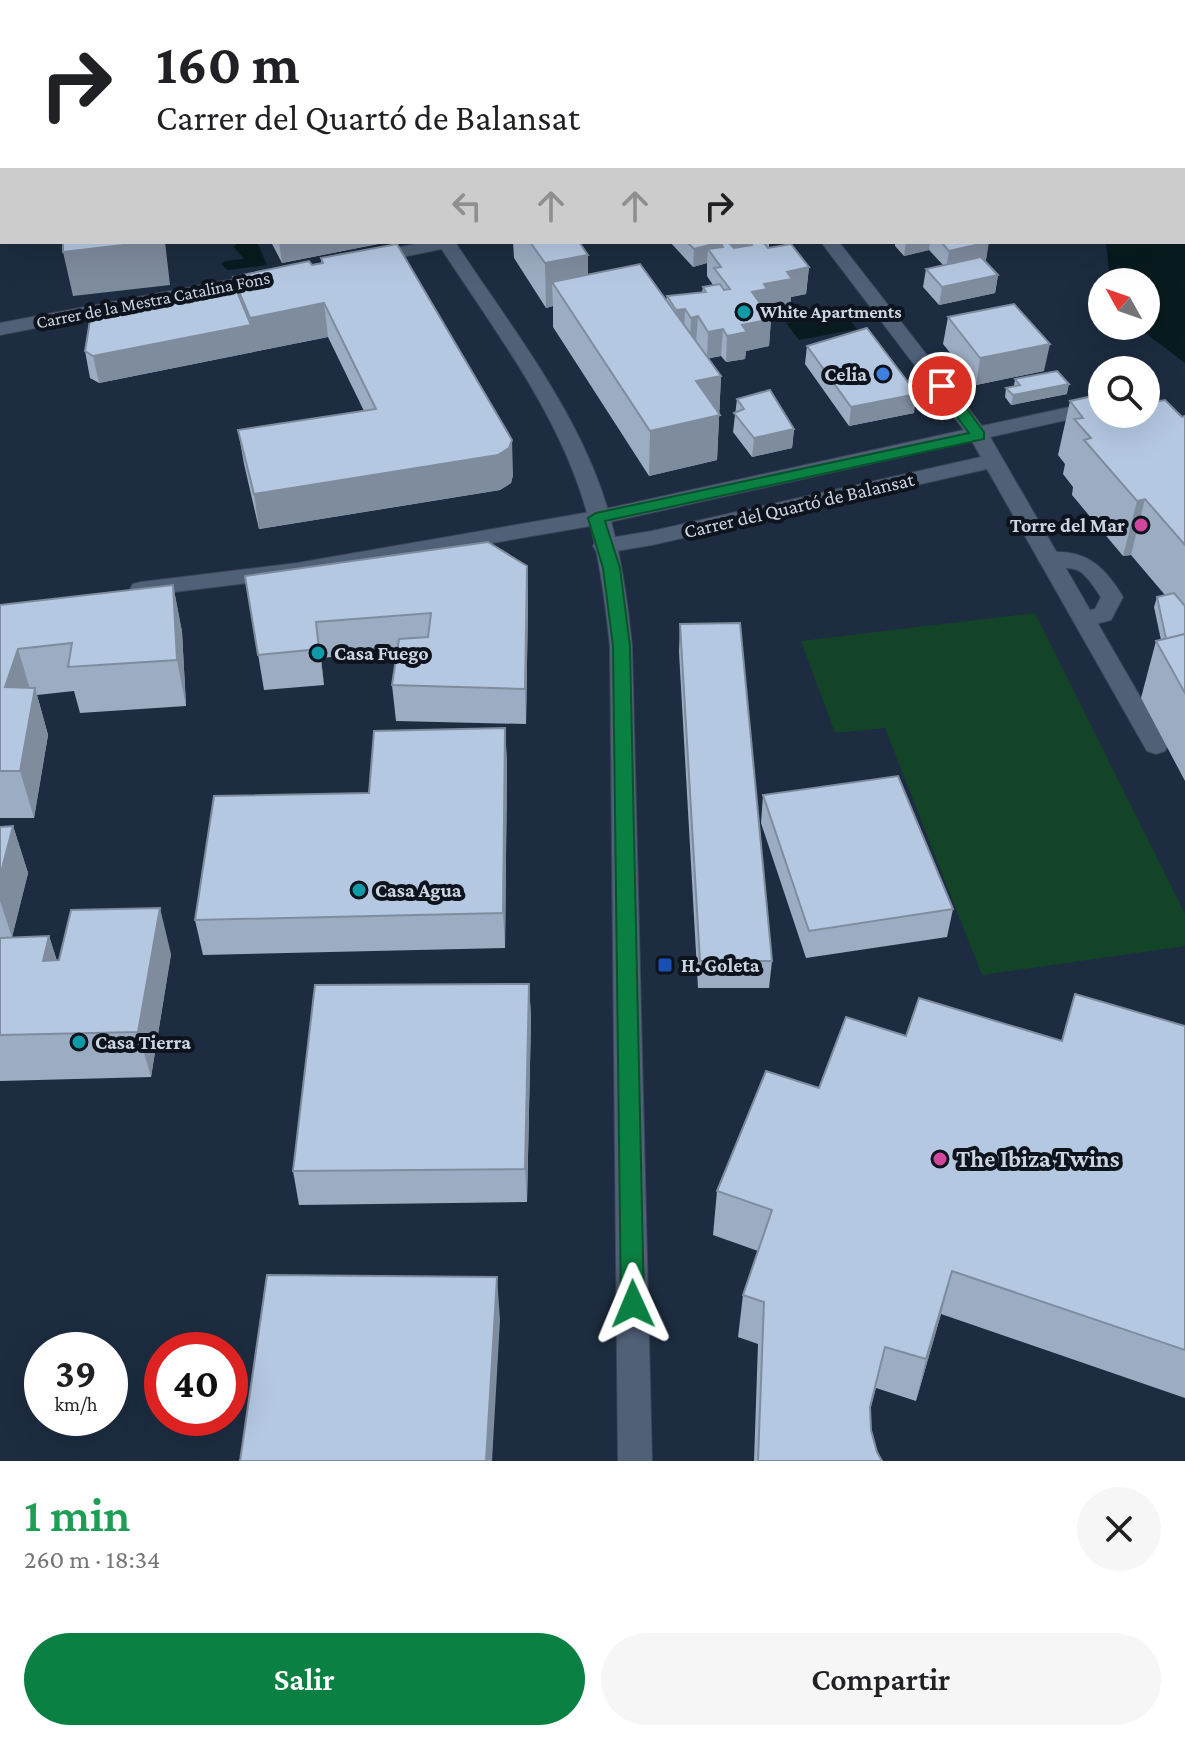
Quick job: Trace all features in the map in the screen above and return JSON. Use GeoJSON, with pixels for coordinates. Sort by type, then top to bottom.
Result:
{"type":"FeatureCollection","features":[{"type":"Feature","properties":{"kind":"street"},"geometry":{"type":"LineString","coordinates":[[354,261],[436,244]]}},
{"type":"Feature","properties":{"kind":"street"},"geometry":{"type":"LineString","coordinates":[[447,244],[555,415],[578,458],[615,584],[621,646],[635,1461]]}},
{"type":"Feature","properties":{"kind":"street"},"geometry":{"type":"LineString","coordinates":[[832,244],[979,436],[1156,745]]}},
{"type":"Feature","properties":{"kind":"street","name":"Carrer de la Mestra Catalina Fons"},"geometry":{"type":"LineString","coordinates":[[0,329],[277,276]]}},
{"type":"Feature","properties":{"kind":"street","name":"Carrer del Quartó de Balansat"},"geometry":{"type":"LineString","coordinates":[[125,591],[297,570],[596,518],[979,436],[1088,409]]}},
{"type":"Feature","properties":{"kind":"street","name":"Carrer del Quartó de Balansat"},"geometry":{"type":"LineString","coordinates":[[604,546],[652,538],[993,461]]}},
{"type":"Feature","properties":{"kind":"street"},"geometry":{"type":"LineString","coordinates":[[1049,559],[1070,556],[1091,566],[1112,597],[1103,615],[1084,619]]}},
{"type":"Feature","properties":{"kind":"green space"},"geometry":{"type":"Polygon","coordinates":[[[1035,613],[1185,914],[1185,946],[982,975],[885,728],[835,733],[801,641],[1035,613]]]}},
{"type":"Feature","properties":{"kind":"shaded area"},"geometry":{"type":"Polygon","coordinates":[[[236,244],[258,244],[267,265],[228,270],[221,264],[244,259],[234,247],[236,244]]]}},
{"type":"Feature","properties":{"kind":"shaded area"},"geometry":{"type":"Polygon","coordinates":[[[1106,244],[1185,244],[1185,363],[1155,340],[1160,340],[1160,268],[1109,268],[1106,244]]]}},
{"type":"Feature","properties":{"kind":"shaded area"},"geometry":{"type":"Polygon","coordinates":[[[843,312],[857,329],[799,340],[786,323],[843,312]]]}},
{"type":"Feature","properties":{"kind":"building"},"geometry":{"type":"Polygon","coordinates":[[[63,244],[132,244],[63,252],[63,244]]]}},
{"type":"Feature","properties":{"kind":"building"},"geometry":{"type":"Polygon","coordinates":[[[397,244],[512,440],[509,448],[498,455],[254,494],[238,430],[376,409],[324,303],[250,318],[233,277],[309,261],[312,265],[323,263],[321,258],[397,244]]]}},
{"type":"Feature","properties":{"kind":"building"},"geometry":{"type":"Polygon","coordinates":[[[531,244],[580,244],[588,255],[545,263],[531,244]]]}},
{"type":"Feature","properties":{"kind":"building"},"geometry":{"type":"Polygon","coordinates":[[[689,244],[713,244],[694,249],[689,244]]]}},
{"type":"Feature","properties":{"kind":"building"},"geometry":{"type":"Polygon","coordinates":[[[722,244],[730,244],[734,248],[765,244],[768,248],[791,244],[809,267],[787,272],[792,279],[764,284],[767,289],[752,292],[771,319],[742,325],[747,332],[727,336],[723,329],[708,332],[698,316],[691,318],[685,309],[676,310],[667,296],[706,292],[703,287],[720,284],[724,290],[730,289],[714,268],[721,267],[708,249],[723,247],[722,244]]]}},
{"type":"Feature","properties":{"kind":"building"},"geometry":{"type":"Polygon","coordinates":[[[943,244],[980,244],[949,251],[943,244]]]}},
{"type":"Feature","properties":{"kind":"building"},"geometry":{"type":"Polygon","coordinates":[[[981,257],[998,275],[942,287],[926,269],[981,257]]]}},
{"type":"Feature","properties":{"kind":"building"},"geometry":{"type":"Polygon","coordinates":[[[640,264],[721,376],[696,381],[720,415],[650,431],[552,282],[640,264]]]}},
{"type":"Feature","properties":{"kind":"building"},"geometry":{"type":"Polygon","coordinates":[[[234,284],[251,325],[93,356],[85,351],[91,314],[234,284]]]}},
{"type":"Feature","properties":{"kind":"building"},"geometry":{"type":"Polygon","coordinates":[[[1014,304],[1050,344],[980,358],[948,317],[1014,304]]]}},
{"type":"Feature","properties":{"kind":"building"},"geometry":{"type":"Polygon","coordinates":[[[867,328],[917,394],[851,407],[807,346],[867,328]]]}},
{"type":"Feature","properties":{"kind":"building"},"geometry":{"type":"Polygon","coordinates":[[[1057,371],[1069,384],[1013,395],[1006,388],[1020,385],[1015,379],[1057,371]]]}},
{"type":"Feature","properties":{"kind":"building"},"geometry":{"type":"Polygon","coordinates":[[[770,390],[794,429],[754,438],[734,413],[744,409],[737,399],[770,390]]]}},
{"type":"Feature","properties":{"kind":"building"},"geometry":{"type":"Polygon","coordinates":[[[1088,397],[1088,428],[1160,428],[1160,401],[1165,400],[1182,417],[1185,416],[1185,545],[1145,499],[1137,501],[1084,440],[1091,438],[1074,419],[1083,418],[1070,401],[1088,397]]]}},
{"type":"Feature","properties":{"kind":"building"},"geometry":{"type":"Polygon","coordinates":[[[488,542],[527,566],[525,689],[392,685],[399,639],[428,637],[431,613],[316,622],[319,649],[258,655],[245,576],[488,542]]]}},
{"type":"Feature","properties":{"kind":"building"},"geometry":{"type":"Polygon","coordinates":[[[173,585],[177,660],[68,667],[72,643],[18,649],[5,687],[35,688],[20,771],[0,771],[0,605],[173,585]]]}},
{"type":"Feature","properties":{"kind":"building"},"geometry":{"type":"Polygon","coordinates":[[[1174,593],[1185,606],[1185,634],[1166,639],[1157,597],[1174,593]]]}},
{"type":"Feature","properties":{"kind":"building"},"geometry":{"type":"Polygon","coordinates":[[[740,623],[772,961],[700,961],[680,624],[740,623]]]}},
{"type":"Feature","properties":{"kind":"building"},"geometry":{"type":"Polygon","coordinates":[[[1185,634],[1185,693],[1156,641],[1185,634]]]}},
{"type":"Feature","properties":{"kind":"building","name":"Casa Agua"},"geometry":{"type":"Polygon","coordinates":[[[505,728],[503,913],[195,920],[214,796],[369,793],[374,731],[505,728]]]}},
{"type":"Feature","properties":{"kind":"building"},"geometry":{"type":"Polygon","coordinates":[[[898,776],[953,909],[809,931],[763,795],[898,776]]]}},
{"type":"Feature","properties":{"kind":"building"},"geometry":{"type":"Polygon","coordinates":[[[13,826],[0,876],[0,827],[13,826]]]}},
{"type":"Feature","properties":{"kind":"building"},"geometry":{"type":"Polygon","coordinates":[[[160,908],[138,1032],[0,1035],[0,938],[49,936],[43,961],[59,960],[71,910],[160,908]]]}},
{"type":"Feature","properties":{"kind":"building"},"geometry":{"type":"Polygon","coordinates":[[[529,984],[525,1169],[293,1171],[315,985],[529,984]]]}},
{"type":"Feature","properties":{"kind":"building","name":"The Ibiza Twins"},"geometry":{"type":"Polygon","coordinates":[[[1075,994],[1185,1026],[1185,1350],[952,1271],[926,1359],[885,1347],[870,1407],[871,1430],[882,1461],[758,1461],[764,1302],[743,1295],[772,1210],[717,1191],[766,1071],[819,1088],[846,1017],[906,1036],[919,998],[1062,1041],[1075,994]]]}},
{"type":"Feature","properties":{"kind":"building"},"geometry":{"type":"Polygon","coordinates":[[[267,1275],[497,1277],[486,1461],[240,1461],[244,1436],[248,1436],[248,1406],[267,1275]]]}},
{"type":"Feature","properties":{"kind":"place","name":"White Apartments"},"geometry":{"type":"Point","coordinates":[744,312]}},
{"type":"Feature","properties":{"kind":"place","name":"Celia"},"geometry":{"type":"Point","coordinates":[883,374]}},
{"type":"Feature","properties":{"kind":"place","name":"Torre del Mar"},"geometry":{"type":"Point","coordinates":[1141,525]}},
{"type":"Feature","properties":{"kind":"place","name":"Casa Fuego"},"geometry":{"type":"Point","coordinates":[318,653]}},
{"type":"Feature","properties":{"kind":"place","name":"Casa Agua"},"geometry":{"type":"Point","coordinates":[359,890]}},
{"type":"Feature","properties":{"kind":"place","name":"H. Goleta"},"geometry":{"type":"Point","coordinates":[665,965]}},
{"type":"Feature","properties":{"kind":"place","name":"Casa Tierra"},"geometry":{"type":"Point","coordinates":[79,1042]}},
{"type":"Feature","properties":{"kind":"place","name":"The Ibiza Twins"},"geometry":{"type":"Point","coordinates":[940,1159]}},
{"type":"Feature","properties":{"kind":"route"},"geometry":{"type":"LineString","coordinates":[[633,1304],[621,646],[615,584],[596,518],[929,444],[979,436],[942,386]]}}]}
